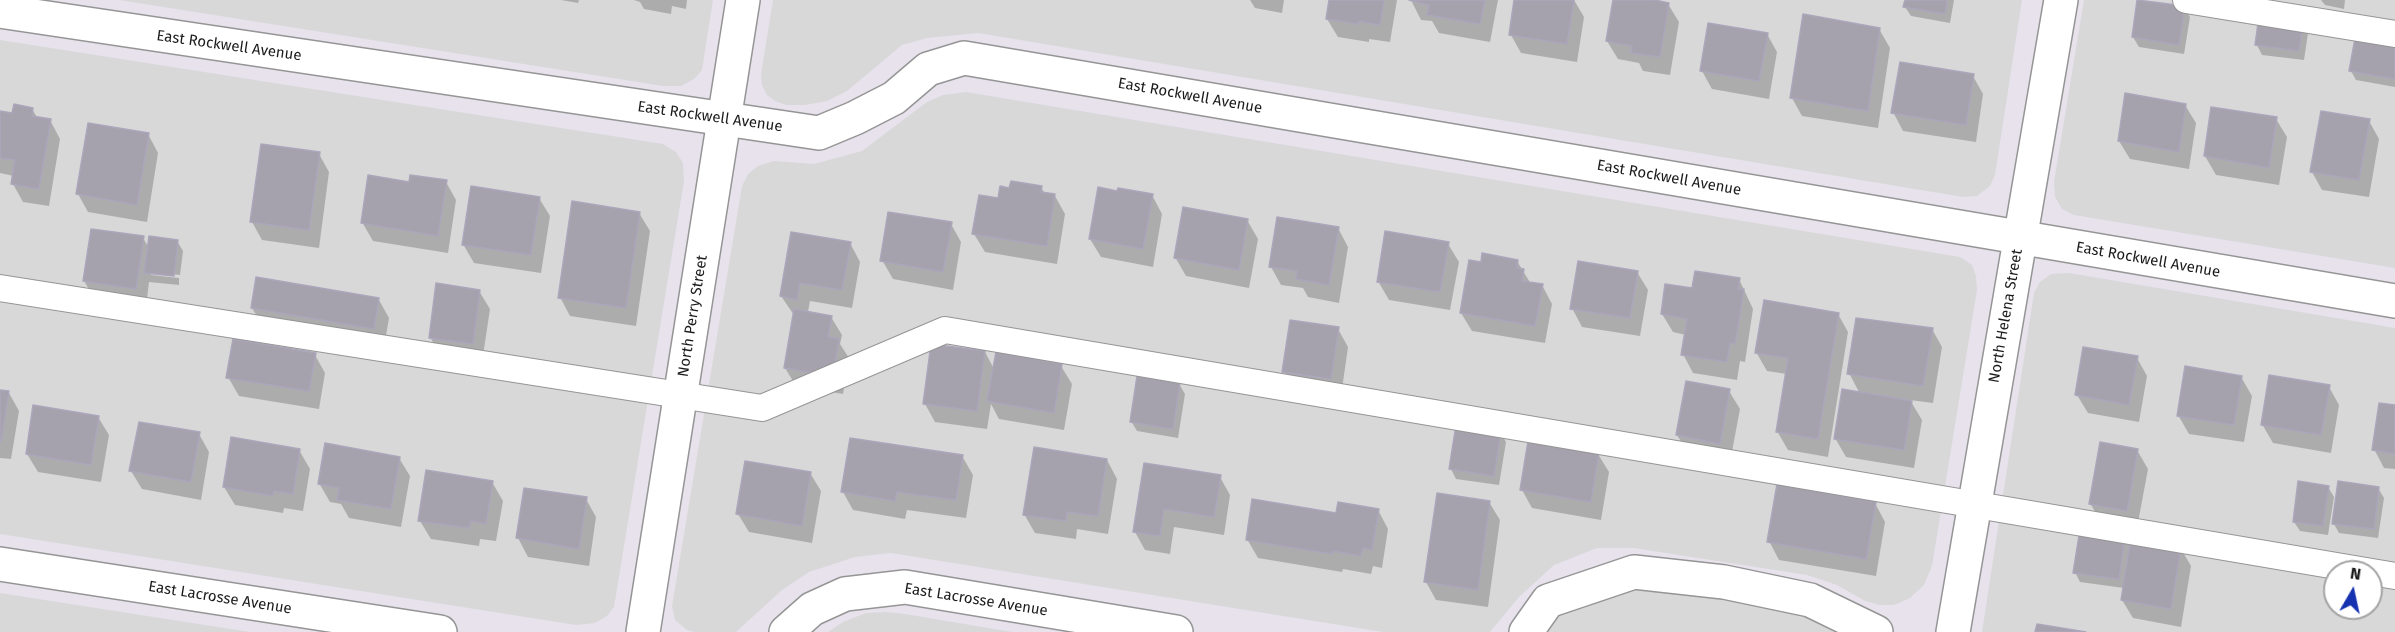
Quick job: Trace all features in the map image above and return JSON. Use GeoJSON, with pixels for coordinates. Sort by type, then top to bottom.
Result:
{"type":"FeatureCollection","features":[{"type":"Feature","properties":{"kind":"street","name":"North Perry Street"},"geometry":{"type":"LineString","coordinates":[[643,632],[743,0]]}},
{"type":"Feature","properties":{"kind":"street","name":"North Helena Street"},"geometry":{"type":"LineString","coordinates":[[1953,632],[2061,0]]}},
{"type":"Feature","properties":{"kind":"street","name":"East Rockwell Avenue"},"geometry":{"type":"LineString","coordinates":[[0,11],[819,133],[894,98],[928,69],[964,58],[2395,301]]}},
{"type":"Feature","properties":{"kind":"street","name":"East Lacrosse Avenue"},"geometry":{"type":"LineString","coordinates":[[0,564],[440,632]]}},
{"type":"Feature","properties":{"kind":"street"},"geometry":{"type":"LineString","coordinates":[[1526,632],[1548,601],[1634,572],[1724,582],[1810,600],[1876,632]]}},
{"type":"Feature","properties":{"kind":"street","name":"East Lacrosse Avenue"},"geometry":{"type":"LineString","coordinates":[[786,632],[812,609],[845,594],[905,587],[1176,632]]}},
{"type":"Feature","properties":{"kind":"lane"},"geometry":{"type":"LineString","coordinates":[[2186,0],[2395,34]]}},
{"type":"Feature","properties":{"kind":"lane"},"geometry":{"type":"LineString","coordinates":[[0,288],[762,408],[945,330],[2395,576]]}},
{"type":"Feature","properties":{"kind":"shaded area"},"geometry":{"type":"Polygon","coordinates":[[[119,0],[713,0],[702,70],[694,79],[681,86],[663,86],[119,0]]]}},
{"type":"Feature","properties":{"kind":"shaded area"},"geometry":{"type":"Polygon","coordinates":[[[773,0],[2022,0],[1995,175],[1990,186],[1977,196],[1963,197],[978,33],[927,38],[902,45],[847,91],[827,101],[805,105],[786,105],[767,95],[762,85],[761,74],[773,0]]]}},
{"type":"Feature","properties":{"kind":"shaded area"},"geometry":{"type":"Polygon","coordinates":[[[2084,0],[2395,0],[2395,268],[2074,215],[2062,209],[2055,197],[2054,182],[2084,0]]]}},
{"type":"Feature","properties":{"kind":"shaded area"},"geometry":{"type":"Polygon","coordinates":[[[0,40],[663,144],[676,152],[683,163],[684,181],[614,607],[607,616],[595,623],[576,625],[0,534],[0,40]]]}},
{"type":"Feature","properties":{"kind":"shaded area"},"geometry":{"type":"Polygon","coordinates":[[[966,92],[1960,257],[1972,265],[1977,290],[1932,566],[1924,585],[1910,598],[1894,605],[1880,605],[1865,601],[1837,585],[1807,575],[1634,548],[1597,548],[1554,565],[1519,597],[1490,632],[1383,632],[891,553],[855,557],[809,572],[782,590],[736,632],[687,630],[675,620],[672,606],[742,186],[748,174],[758,166],[774,161],[814,164],[862,151],[927,102],[943,95],[966,92]]]}},
{"type":"Feature","properties":{"kind":"shaded area"},"geometry":{"type":"Polygon","coordinates":[[[2069,273],[2395,328],[2395,632],[1982,632],[2034,293],[2040,282],[2051,274],[2069,273]]]}},
{"type":"Feature","properties":{"kind":"shaded area"},"geometry":{"type":"Polygon","coordinates":[[[1623,582],[1776,603],[1841,632],[1538,632],[1544,619],[1623,582]]]}},
{"type":"Feature","properties":{"kind":"shaded area"},"geometry":{"type":"Polygon","coordinates":[[[0,593],[250,632],[0,632],[0,593]]]}},
{"type":"Feature","properties":{"kind":"shaded area"},"geometry":{"type":"Polygon","coordinates":[[[886,612],[1012,632],[828,632],[843,622],[866,613],[886,612]]]}},
{"type":"Feature","properties":{"kind":"building"},"geometry":{"type":"Polygon","coordinates":[[[1329,0],[1384,0],[1380,25],[1326,19],[1329,0]]]}},
{"type":"Feature","properties":{"kind":"building"},"geometry":{"type":"Polygon","coordinates":[[[1409,0],[1485,0],[1480,24],[1427,15],[1429,5],[1409,0]]]}},
{"type":"Feature","properties":{"kind":"building"},"geometry":{"type":"Polygon","coordinates":[[[1514,0],[1574,0],[1567,44],[1509,35],[1514,0]]]}},
{"type":"Feature","properties":{"kind":"building"},"geometry":{"type":"Polygon","coordinates":[[[1613,0],[1655,0],[1669,3],[1660,57],[1631,53],[1632,46],[1606,41],[1613,0]]]}},
{"type":"Feature","properties":{"kind":"building"},"geometry":{"type":"Polygon","coordinates":[[[1905,0],[1947,0],[1945,14],[1903,7],[1905,0]]]}},
{"type":"Feature","properties":{"kind":"building"},"geometry":{"type":"Polygon","coordinates":[[[2137,0],[2185,6],[2179,45],[2132,37],[2137,0]]]}},
{"type":"Feature","properties":{"kind":"building"},"geometry":{"type":"Polygon","coordinates":[[[1803,14],[1880,28],[1868,111],[1790,98],[1803,14]]]}},
{"type":"Feature","properties":{"kind":"building"},"geometry":{"type":"Polygon","coordinates":[[[2259,16],[2303,22],[2299,51],[2255,45],[2259,16]]]}},
{"type":"Feature","properties":{"kind":"building"},"geometry":{"type":"Polygon","coordinates":[[[1708,23],[1768,33],[1759,81],[1700,71],[1708,23]]]}},
{"type":"Feature","properties":{"kind":"building"},"geometry":{"type":"Polygon","coordinates":[[[2356,33],[2395,40],[2395,79],[2349,71],[2356,33]]]}},
{"type":"Feature","properties":{"kind":"building"},"geometry":{"type":"Polygon","coordinates":[[[1900,62],[1974,74],[1966,125],[1891,113],[1900,62]]]}},
{"type":"Feature","properties":{"kind":"building"},"geometry":{"type":"Polygon","coordinates":[[[2125,93],[2186,104],[2179,152],[2118,141],[2125,93]]]}},
{"type":"Feature","properties":{"kind":"building"},"geometry":{"type":"Polygon","coordinates":[[[14,104],[33,108],[32,116],[51,119],[39,189],[11,184],[15,160],[0,158],[0,111],[12,113],[14,104]]]}},
{"type":"Feature","properties":{"kind":"building"},"geometry":{"type":"Polygon","coordinates":[[[2211,107],[2277,117],[2269,168],[2204,156],[2211,107]]]}},
{"type":"Feature","properties":{"kind":"building"},"geometry":{"type":"Polygon","coordinates":[[[2321,111],[2370,119],[2359,180],[2310,172],[2321,111]]]}},
{"type":"Feature","properties":{"kind":"building"},"geometry":{"type":"Polygon","coordinates":[[[88,123],[149,133],[137,205],[76,194],[88,123]]]}},
{"type":"Feature","properties":{"kind":"building"},"geometry":{"type":"Polygon","coordinates":[[[261,144],[320,152],[309,230],[250,222],[261,144]]]}},
{"type":"Feature","properties":{"kind":"building"},"geometry":{"type":"Polygon","coordinates":[[[368,175],[409,182],[410,175],[447,180],[438,236],[361,223],[368,175]]]}},
{"type":"Feature","properties":{"kind":"building"},"geometry":{"type":"Polygon","coordinates":[[[1011,181],[1042,186],[1041,192],[1055,194],[1047,246],[972,234],[979,195],[998,198],[1000,186],[1009,188],[1011,181]]]}},
{"type":"Feature","properties":{"kind":"building"},"geometry":{"type":"Polygon","coordinates":[[[471,186],[540,197],[531,255],[462,245],[471,186]]]}},
{"type":"Feature","properties":{"kind":"building"},"geometry":{"type":"Polygon","coordinates":[[[1098,187],[1153,194],[1143,249],[1089,239],[1098,187]]]}},
{"type":"Feature","properties":{"kind":"building"},"geometry":{"type":"Polygon","coordinates":[[[572,201],[640,212],[626,308],[558,298],[572,201]]]}},
{"type":"Feature","properties":{"kind":"building"},"geometry":{"type":"Polygon","coordinates":[[[1183,207],[1248,219],[1239,270],[1174,258],[1183,207]]]}},
{"type":"Feature","properties":{"kind":"building"},"geometry":{"type":"Polygon","coordinates":[[[888,212],[952,222],[943,272],[880,261],[888,212]]]}},
{"type":"Feature","properties":{"kind":"building"},"geometry":{"type":"Polygon","coordinates":[[[1277,217],[1339,227],[1329,285],[1296,279],[1297,271],[1269,267],[1277,217]]]}},
{"type":"Feature","properties":{"kind":"building"},"geometry":{"type":"Polygon","coordinates":[[[91,229],[144,236],[136,289],[83,281],[91,229]]]}},
{"type":"Feature","properties":{"kind":"building"},"geometry":{"type":"Polygon","coordinates":[[[1385,231],[1449,242],[1440,292],[1377,282],[1385,231]]]}},
{"type":"Feature","properties":{"kind":"building"},"geometry":{"type":"Polygon","coordinates":[[[791,232],[851,242],[842,290],[800,283],[797,300],[780,296],[791,232]]]}},
{"type":"Feature","properties":{"kind":"building"},"geometry":{"type":"Polygon","coordinates":[[[149,236],[178,240],[174,276],[144,273],[149,236]]]}},
{"type":"Feature","properties":{"kind":"building"},"geometry":{"type":"Polygon","coordinates":[[[1482,253],[1518,260],[1517,268],[1524,269],[1522,281],[1543,284],[1535,326],[1460,313],[1469,260],[1481,262],[1482,253]]]}},
{"type":"Feature","properties":{"kind":"building"},"geometry":{"type":"Polygon","coordinates":[[[1578,261],[1638,271],[1630,318],[1570,309],[1578,261]]]}},
{"type":"Feature","properties":{"kind":"building"},"geometry":{"type":"Polygon","coordinates":[[[1695,271],[1740,278],[1738,289],[1744,289],[1735,344],[1730,343],[1727,362],[1681,355],[1687,319],[1661,314],[1665,284],[1692,288],[1695,271]]]}},
{"type":"Feature","properties":{"kind":"building"},"geometry":{"type":"Polygon","coordinates":[[[256,277],[379,298],[374,329],[251,308],[256,277]]]}},
{"type":"Feature","properties":{"kind":"building"},"geometry":{"type":"Polygon","coordinates":[[[436,283],[480,290],[473,344],[429,338],[436,283]]]}},
{"type":"Feature","properties":{"kind":"building"},"geometry":{"type":"Polygon","coordinates":[[[1764,300],[1839,313],[1818,439],[1776,432],[1788,358],[1755,353],[1764,300]]]}},
{"type":"Feature","properties":{"kind":"building"},"geometry":{"type":"Polygon","coordinates":[[[794,309],[832,316],[828,337],[839,339],[833,376],[784,368],[794,309]]]}},
{"type":"Feature","properties":{"kind":"building"},"geometry":{"type":"Polygon","coordinates":[[[1856,318],[1933,328],[1923,386],[1847,374],[1856,318]]]}},
{"type":"Feature","properties":{"kind":"building"},"geometry":{"type":"Polygon","coordinates":[[[1290,320],[1339,327],[1331,379],[1282,372],[1290,320]]]}},
{"type":"Feature","properties":{"kind":"building"},"geometry":{"type":"Polygon","coordinates":[[[233,339],[316,353],[309,391],[226,378],[233,339]]]}},
{"type":"Feature","properties":{"kind":"building"},"geometry":{"type":"Polygon","coordinates":[[[931,344],[985,351],[977,411],[923,404],[931,344]]]}},
{"type":"Feature","properties":{"kind":"building"},"geometry":{"type":"Polygon","coordinates":[[[2083,347],[2138,356],[2129,405],[2075,395],[2083,347]]]}},
{"type":"Feature","properties":{"kind":"building"},"geometry":{"type":"Polygon","coordinates":[[[996,352],[1062,364],[1054,413],[987,401],[996,352]]]}},
{"type":"Feature","properties":{"kind":"building"},"geometry":{"type":"Polygon","coordinates":[[[2185,366],[2242,376],[2234,425],[2177,416],[2185,366]]]}},
{"type":"Feature","properties":{"kind":"building"},"geometry":{"type":"Polygon","coordinates":[[[2269,375],[2330,385],[2321,435],[2261,425],[2269,375]]]}},
{"type":"Feature","properties":{"kind":"building"},"geometry":{"type":"Polygon","coordinates":[[[1137,376],[1180,383],[1173,429],[1130,422],[1137,376]]]}},
{"type":"Feature","properties":{"kind":"building"},"geometry":{"type":"Polygon","coordinates":[[[1686,381],[1730,389],[1720,444],[1676,435],[1686,381]]]}},
{"type":"Feature","properties":{"kind":"building"},"geometry":{"type":"Polygon","coordinates":[[[1842,389],[1912,401],[1904,450],[1834,439],[1842,389]]]}},
{"type":"Feature","properties":{"kind":"building"},"geometry":{"type":"Polygon","coordinates":[[[0,390],[9,391],[1,442],[0,441],[0,390]]]}},
{"type":"Feature","properties":{"kind":"building"},"geometry":{"type":"Polygon","coordinates":[[[2379,403],[2395,405],[2395,454],[2372,450],[2379,403]]]}},
{"type":"Feature","properties":{"kind":"building"},"geometry":{"type":"Polygon","coordinates":[[[33,405],[99,416],[91,465],[26,454],[33,405]]]}},
{"type":"Feature","properties":{"kind":"building"},"geometry":{"type":"Polygon","coordinates":[[[139,422],[200,432],[191,482],[129,471],[139,422]]]}},
{"type":"Feature","properties":{"kind":"building"},"geometry":{"type":"Polygon","coordinates":[[[1456,425],[1501,431],[1494,476],[1449,469],[1456,425]]]}},
{"type":"Feature","properties":{"kind":"building"},"geometry":{"type":"Polygon","coordinates":[[[231,437],[300,449],[293,494],[274,491],[273,496],[223,487],[231,437]]]}},
{"type":"Feature","properties":{"kind":"building"},"geometry":{"type":"Polygon","coordinates":[[[850,438],[963,455],[956,500],[897,492],[895,501],[841,492],[850,438]]]}},
{"type":"Feature","properties":{"kind":"building"},"geometry":{"type":"Polygon","coordinates":[[[1528,441],[1599,452],[1591,502],[1520,490],[1528,441]]]}},
{"type":"Feature","properties":{"kind":"building"},"geometry":{"type":"Polygon","coordinates":[[[2100,442],[2138,449],[2127,511],[2089,504],[2100,442]]]}},
{"type":"Feature","properties":{"kind":"building"},"geometry":{"type":"Polygon","coordinates":[[[325,443],[400,457],[391,509],[337,500],[339,488],[318,484],[325,443]]]}},
{"type":"Feature","properties":{"kind":"building"},"geometry":{"type":"Polygon","coordinates":[[[1034,447],[1107,459],[1098,516],[1067,512],[1066,521],[1023,515],[1034,447]]]}},
{"type":"Feature","properties":{"kind":"building"},"geometry":{"type":"Polygon","coordinates":[[[745,461],[811,472],[802,526],[736,514],[745,461]]]}},
{"type":"Feature","properties":{"kind":"building"},"geometry":{"type":"Polygon","coordinates":[[[1144,463],[1221,475],[1214,517],[1164,509],[1160,536],[1133,532],[1144,463]]]}},
{"type":"Feature","properties":{"kind":"building"},"geometry":{"type":"Polygon","coordinates":[[[426,470],[493,481],[486,524],[471,521],[469,528],[418,521],[426,470]]]}},
{"type":"Feature","properties":{"kind":"building"},"geometry":{"type":"Polygon","coordinates":[[[2298,481],[2329,486],[2323,526],[2293,522],[2298,481]]]}},
{"type":"Feature","properties":{"kind":"building"},"geometry":{"type":"Polygon","coordinates":[[[2338,481],[2379,487],[2374,529],[2332,524],[2338,481]]]}},
{"type":"Feature","properties":{"kind":"building"},"geometry":{"type":"Polygon","coordinates":[[[1777,484],[1876,502],[1866,559],[1767,542],[1777,484]]]}},
{"type":"Feature","properties":{"kind":"building"},"geometry":{"type":"Polygon","coordinates":[[[524,488],[587,497],[579,549],[516,538],[524,488]]]}},
{"type":"Feature","properties":{"kind":"building"},"geometry":{"type":"Polygon","coordinates":[[[1437,493],[1490,501],[1478,590],[1424,582],[1437,493]]]}},
{"type":"Feature","properties":{"kind":"building"},"geometry":{"type":"Polygon","coordinates":[[[1252,499],[1336,513],[1338,502],[1379,509],[1372,550],[1363,548],[1361,556],[1333,551],[1332,554],[1246,540],[1252,499]]]}},
{"type":"Feature","properties":{"kind":"building"},"geometry":{"type":"Polygon","coordinates":[[[2080,529],[2125,536],[2119,579],[2073,573],[2080,529]]]}},
{"type":"Feature","properties":{"kind":"building"},"geometry":{"type":"Polygon","coordinates":[[[2131,537],[2181,546],[2171,609],[2121,600],[2131,537]]]}},
{"type":"Feature","properties":{"kind":"building"},"geometry":{"type":"Polygon","coordinates":[[[2037,624],[2086,632],[2035,632],[2037,624]]]}}]}
